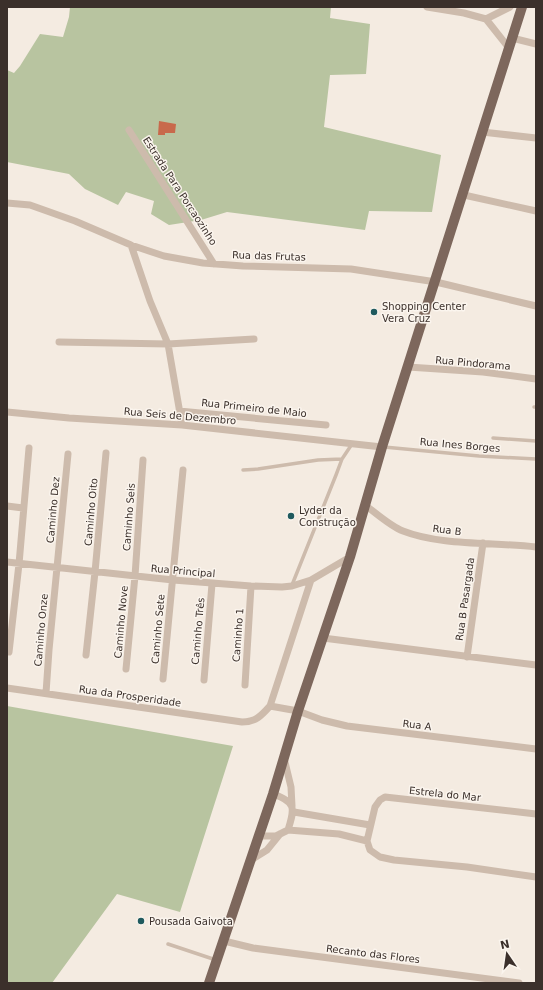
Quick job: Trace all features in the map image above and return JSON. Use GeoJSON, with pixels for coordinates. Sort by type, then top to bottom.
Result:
{"type":"FeatureCollection","features":[{"type":"Feature","properties":{"kind":"main road"},"geometry":{"type":"LineString","coordinates":[[209,983],[273,794],[298,711],[350,557],[382,447],[464,195],[482,132],[522,7]]}},
{"type":"Feature","properties":{"kind":"street"},"geometry":{"type":"LineString","coordinates":[[427,7],[464,13],[486,19],[509,48]]}},
{"type":"Feature","properties":{"kind":"street"},"geometry":{"type":"LineString","coordinates":[[486,19],[510,7]]}},
{"type":"Feature","properties":{"kind":"street"},"geometry":{"type":"LineString","coordinates":[[512,38],[536,44]]}},
{"type":"Feature","properties":{"kind":"street","name":"Estrada Para Porcaozinho"},"geometry":{"type":"LineString","coordinates":[[128,130],[214,264]]}},
{"type":"Feature","properties":{"kind":"street"},"geometry":{"type":"LineString","coordinates":[[482,132],[536,138]]}},
{"type":"Feature","properties":{"kind":"street"},"geometry":{"type":"LineString","coordinates":[[464,195],[536,211]]}},
{"type":"Feature","properties":{"kind":"street","name":"Rua das Frutas"},"geometry":{"type":"LineString","coordinates":[[7,203],[30,205],[75,221],[131,245],[164,256],[214,264],[351,269],[436,282],[536,306]]}},
{"type":"Feature","properties":{"kind":"street"},"geometry":{"type":"LineString","coordinates":[[131,245],[150,301],[168,344],[182,425]]}},
{"type":"Feature","properties":{"kind":"street"},"geometry":{"type":"LineString","coordinates":[[59,342],[168,344],[254,339]]}},
{"type":"Feature","properties":{"kind":"street","name":"Rua Pindorama"},"geometry":{"type":"LineString","coordinates":[[408,367],[483,372],[536,379]]}},
{"type":"Feature","properties":{"kind":"street","name":"Rua Primeiro de Maio"},"geometry":{"type":"LineString","coordinates":[[179,411],[326,425]]}},
{"type":"Feature","properties":{"kind":"street","name":"Rua Seis de Dezembro"},"geometry":{"type":"LineString","coordinates":[[7,412],[69,418],[182,425],[382,447]]}},
{"type":"Feature","properties":{"kind":"street"},"geometry":{"type":"LineString","coordinates":[[9,652],[19,564],[29,448]]}},
{"type":"Feature","properties":{"kind":"street","name":"Caminho Oito"},"geometry":{"type":"LineString","coordinates":[[86,655],[96,572],[106,453]]}},
{"type":"Feature","properties":{"kind":"street","name":"Caminho Dez"},"geometry":{"type":"LineString","coordinates":[[57,568],[68,454]]}},
{"type":"Feature","properties":{"kind":"street","name":"Caminho Seis"},"geometry":{"type":"LineString","coordinates":[[135,576],[144,460]]}},
{"type":"Feature","properties":{"kind":"street","name":"Caminho Sete"},"geometry":{"type":"LineString","coordinates":[[163,679],[183,470]]}},
{"type":"Feature","properties":{"kind":"street","name":"Rua B"},"geometry":{"type":"LineString","coordinates":[[365,505],[401,530],[418,536],[450,541],[536,547]]}},
{"type":"Feature","properties":{"kind":"street"},"geometry":{"type":"LineString","coordinates":[[7,506],[23,508]]}},
{"type":"Feature","properties":{"kind":"street","name":"Rua B Pasargada"},"geometry":{"type":"LineString","coordinates":[[467,657],[483,543]]}},
{"type":"Feature","properties":{"kind":"street","name":"Rua Principal"},"geometry":{"type":"LineString","coordinates":[[7,562],[212,584],[282,587],[292,586],[311,580],[350,557]]}},
{"type":"Feature","properties":{"kind":"street","name":"Caminho Onze"},"geometry":{"type":"LineString","coordinates":[[46,693],[57,568]]}},
{"type":"Feature","properties":{"kind":"street","name":"Caminho Nove"},"geometry":{"type":"LineString","coordinates":[[126,669],[135,576]]}},
{"type":"Feature","properties":{"kind":"street"},"geometry":{"type":"LineString","coordinates":[[270,706],[311,580]]}},
{"type":"Feature","properties":{"kind":"street","name":"Caminho Três"},"geometry":{"type":"LineString","coordinates":[[204,680],[212,584]]}},
{"type":"Feature","properties":{"kind":"street","name":"Caminho 1"},"geometry":{"type":"LineString","coordinates":[[245,685],[251,586]]}},
{"type":"Feature","properties":{"kind":"street"},"geometry":{"type":"LineString","coordinates":[[323,638],[536,665]]}},
{"type":"Feature","properties":{"kind":"street","name":"Rua da Prosperidade"},"geometry":{"type":"LineString","coordinates":[[7,688],[242,722],[250,722],[260,717],[270,706]]}},
{"type":"Feature","properties":{"kind":"street","name":"Rua A"},"geometry":{"type":"LineString","coordinates":[[270,706],[298,711],[322,720],[347,726],[536,749]]}},
{"type":"Feature","properties":{"kind":"street"},"geometry":{"type":"LineString","coordinates":[[251,860],[267,850],[285,831],[293,809],[291,788],[284,758]]}},
{"type":"Feature","properties":{"kind":"street"},"geometry":{"type":"LineString","coordinates":[[273,794],[284,798],[293,809],[370,825]]}},
{"type":"Feature","properties":{"kind":"street","name":"Estrela do Mar"},"geometry":{"type":"LineString","coordinates":[[367,841],[377,802],[385,797],[536,814]]}},
{"type":"Feature","properties":{"kind":"street"},"geometry":{"type":"LineString","coordinates":[[259,836],[276,836],[285,831],[339,834],[367,841],[370,850],[380,857],[394,860],[536,876]]}},
{"type":"Feature","properties":{"kind":"street","name":"Recanto das Flores"},"geometry":{"type":"LineString","coordinates":[[224,941],[253,948],[519,983]]}},
{"type":"Feature","properties":{"kind":"lane"},"geometry":{"type":"LineString","coordinates":[[493,438],[536,441]]}},
{"type":"Feature","properties":{"kind":"lane"},"geometry":{"type":"LineString","coordinates":[[292,586],[342,459],[352,444]]}},
{"type":"Feature","properties":{"kind":"lane","name":"Rua Ines Borges"},"geometry":{"type":"LineString","coordinates":[[382,447],[479,456],[536,459]]}},
{"type":"Feature","properties":{"kind":"lane"},"geometry":{"type":"LineString","coordinates":[[243,470],[318,460],[342,459]]}},
{"type":"Feature","properties":{"kind":"lane"},"geometry":{"type":"LineString","coordinates":[[168,944],[217,961]]}},
{"type":"Feature","properties":{"kind":"green space"},"geometry":{"type":"Polygon","coordinates":[[[70,7],[331,7],[330,18],[370,24],[366,74],[330,75],[324,127],[441,155],[432,212],[369,211],[365,230],[227,212],[201,220],[169,225],[151,214],[154,201],[126,192],[118,205],[85,189],[69,174],[7,162],[7,70],[14,73],[40,34],[63,37],[69,17],[70,7]]]}},
{"type":"Feature","properties":{"kind":"green space"},"geometry":{"type":"Polygon","coordinates":[[[7,706],[233,746],[180,912],[117,894],[52,983],[7,983],[7,706]]]}},
{"type":"Feature","properties":{"kind":"building"},"geometry":{"type":"Polygon","coordinates":[[[159,121],[176,124],[175,133],[158,135],[159,121]]]}},
{"type":"Feature","properties":{"kind":"place","name":"Shopping Center Vera Cruz"},"geometry":{"type":"Point","coordinates":[374,312]}},
{"type":"Feature","properties":{"kind":"place","name":"Lyder da Construção"},"geometry":{"type":"Point","coordinates":[291,516]}},
{"type":"Feature","properties":{"kind":"place","name":"Pousada Gaivota"},"geometry":{"type":"Point","coordinates":[141,921]}}]}
